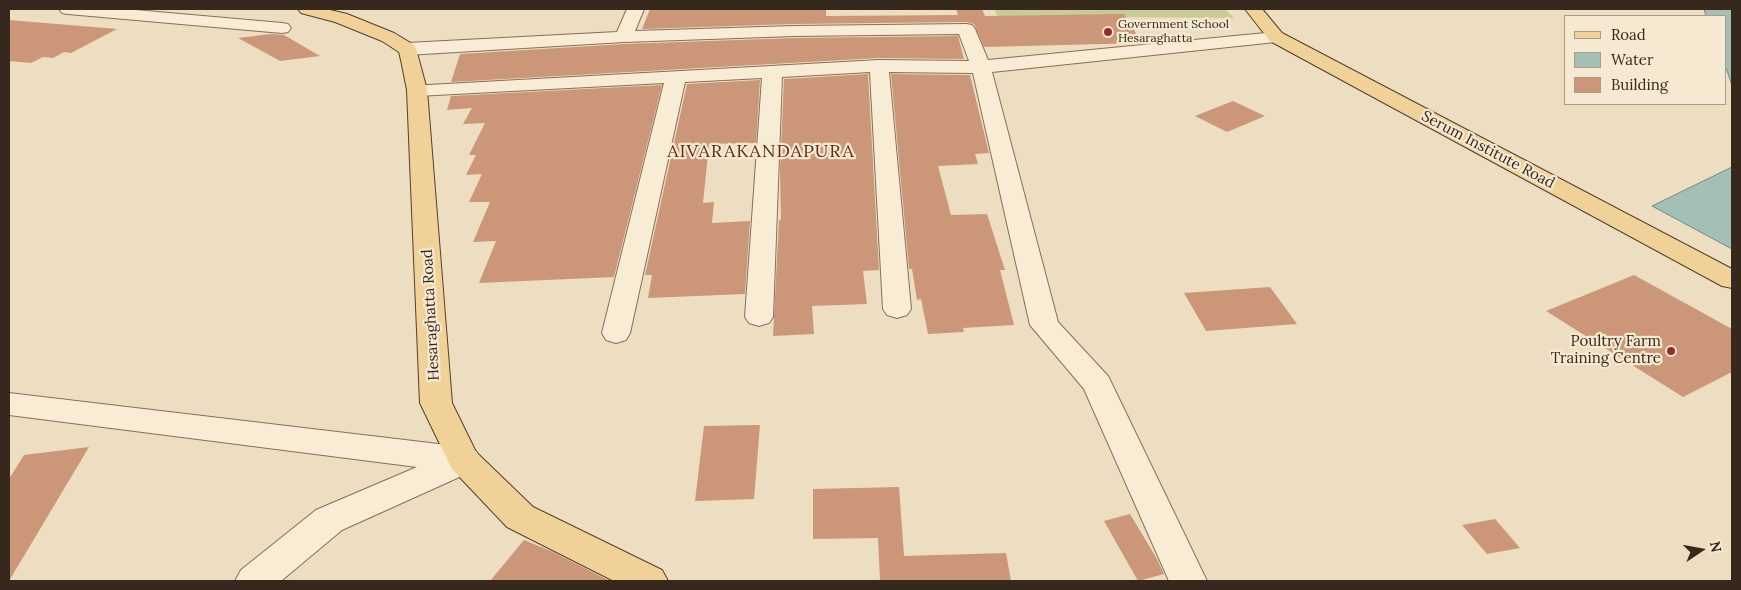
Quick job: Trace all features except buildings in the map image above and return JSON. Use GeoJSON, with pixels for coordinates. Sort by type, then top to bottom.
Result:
{"type":"FeatureCollection","features":[{"type":"Feature","properties":{"kind":"main road"},"geometry":{"type":"LineString","coordinates":[[307,9],[341,18],[388,37],[407,49]]}},
{"type":"Feature","properties":{"kind":"main road","name":"Serum Institute Road"},"geometry":{"type":"LineString","coordinates":[[1253,9],[1276,37],[1732,280]]}},
{"type":"Feature","properties":{"kind":"main road","name":"Hesaraghatta Road"},"geometry":{"type":"LineString","coordinates":[[407,49],[417,90],[436,403],[464,460],[520,517],[649,581]]}},
{"type":"Feature","properties":{"kind":"street"},"geometry":{"type":"LineString","coordinates":[[68,9],[282,28]]}},
{"type":"Feature","properties":{"kind":"street"},"geometry":{"type":"LineString","coordinates":[[624,37],[635,9]]}},
{"type":"Feature","properties":{"kind":"street"},"geometry":{"type":"LineString","coordinates":[[407,49],[624,37],[794,24],[966,29],[981,67],[1044,325],[1097,384],[1188,581]]}},
{"type":"Feature","properties":{"kind":"street"},"geometry":{"type":"LineString","coordinates":[[417,90],[879,66],[981,67],[1276,37]]}},
{"type":"Feature","properties":{"kind":"street"},"geometry":{"type":"LineString","coordinates":[[879,66],[897,309]]}},
{"type":"Feature","properties":{"kind":"street"},"geometry":{"type":"LineString","coordinates":[[759,317],[772,72]]}},
{"type":"Feature","properties":{"kind":"street"},"geometry":{"type":"LineString","coordinates":[[616,333],[676,76]]}},
{"type":"Feature","properties":{"kind":"street"},"geometry":{"type":"LineString","coordinates":[[9,404],[464,460]]}},
{"type":"Feature","properties":{"kind":"street"},"geometry":{"type":"LineString","coordinates":[[254,581],[329,520],[464,460]]}},
{"type":"Feature","properties":{"kind":"green space"},"geometry":{"type":"Polygon","coordinates":[[[994,9],[1225,9],[1234,18],[998,16],[994,9]]]}},
{"type":"Feature","properties":{"kind":"water"},"geometry":{"type":"Polygon","coordinates":[[[1704,9],[1732,9],[1732,85],[1726,68],[1726,15],[1706,15],[1704,9]]]}},
{"type":"Feature","properties":{"kind":"water"},"geometry":{"type":"Polygon","coordinates":[[[1732,167],[1732,249],[1652,206],[1732,167]]]}},
{"type":"Feature","properties":{"kind":"place","name":"Government School Hesaraghatta"},"geometry":{"type":"Point","coordinates":[1108,32]}},
{"type":"Feature","properties":{"kind":"place","name":"Poultry Farm Training Centre"},"geometry":{"type":"Point","coordinates":[1671,351]}},
{"type":"Feature","properties":{"kind":"district","name":"AIVARAKANDAPURA"},"geometry":{"type":"Point","coordinates":[761,152]}}]}
